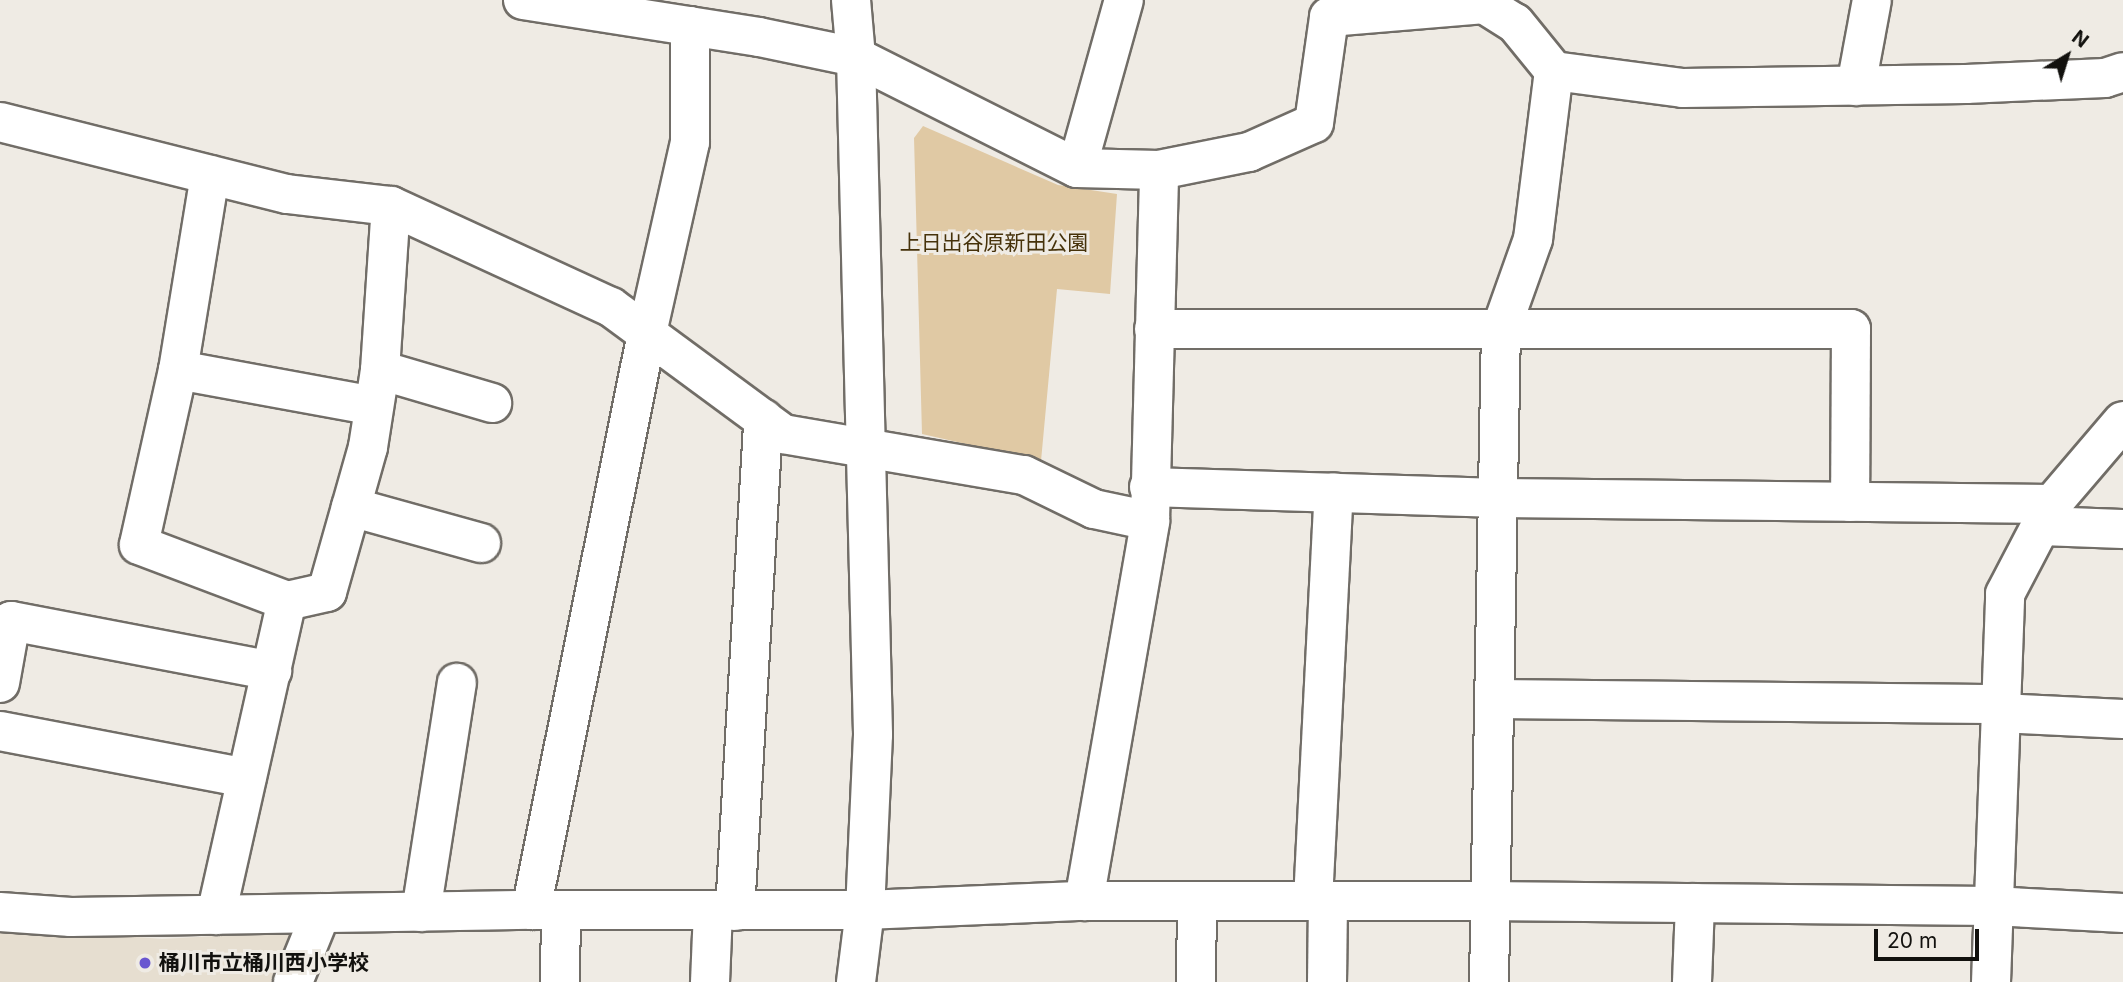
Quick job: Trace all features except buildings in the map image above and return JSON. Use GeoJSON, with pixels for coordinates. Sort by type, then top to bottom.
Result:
{"type":"FeatureCollection","features":[{"type":"Feature","properties":{"kind":"street"},"geometry":{"type":"LineString","coordinates":[[523,0],[690,26],[856,57],[1077,168],[1159,170],[1249,152],[1314,122],[1329,17],[1484,4],[1516,23],[1554,71],[1683,88],[2105,78],[2123,72]]}},
{"type":"Feature","properties":{"kind":"street"},"geometry":{"type":"LineString","coordinates":[[851,0],[856,57],[873,735],[865,910],[856,982]]}},
{"type":"Feature","properties":{"kind":"street"},"geometry":{"type":"LineString","coordinates":[[1077,168],[1124,0]]}},
{"type":"Feature","properties":{"kind":"street"},"geometry":{"type":"LineString","coordinates":[[1856,86],[1872,0]]}},
{"type":"Feature","properties":{"kind":"street"},"geometry":{"type":"LineString","coordinates":[[560,982],[546,910],[646,333],[690,142],[690,26]]}},
{"type":"Feature","properties":{"kind":"street"},"geometry":{"type":"LineString","coordinates":[[1489,982],[1501,329],[1533,239],[1554,71]]}},
{"type":"Feature","properties":{"kind":"street"},"geometry":{"type":"LineString","coordinates":[[0,122],[286,194],[391,206],[611,306],[783,434],[1024,475],[1094,509],[1334,493],[1499,498],[1850,502],[2046,515],[2123,529]]}},
{"type":"Feature","properties":{"kind":"street"},"geometry":{"type":"LineString","coordinates":[[1084,901],[1149,504],[1159,170]]}},
{"type":"Feature","properties":{"kind":"street"},"geometry":{"type":"LineString","coordinates":[[210,175],[178,370],[139,545],[287,601],[327,592],[368,447],[377,388],[391,206]]}},
{"type":"Feature","properties":{"kind":"street"},"geometry":{"type":"LineString","coordinates":[[1154,329],[1850,329],[1850,502]]}},
{"type":"Feature","properties":{"kind":"street"},"geometry":{"type":"LineString","coordinates":[[178,370],[377,388],[492,403]]}},
{"type":"Feature","properties":{"kind":"street"},"geometry":{"type":"LineString","coordinates":[[710,982],[724,911],[763,419]]}},
{"type":"Feature","properties":{"kind":"street"},"geometry":{"type":"LineString","coordinates":[[1991,982],[2005,594],[2046,515],[2123,421]]}},
{"type":"Feature","properties":{"kind":"street"},"geometry":{"type":"LineString","coordinates":[[1327,982],[1321,901],[1334,493]]}},
{"type":"Feature","properties":{"kind":"street"},"geometry":{"type":"LineString","coordinates":[[351,507],[481,542]]}},
{"type":"Feature","properties":{"kind":"street"},"geometry":{"type":"LineString","coordinates":[[216,915],[287,601]]}},
{"type":"Feature","properties":{"kind":"street"},"geometry":{"type":"LineString","coordinates":[[0,683],[11,621],[272,671]]}},
{"type":"Feature","properties":{"kind":"street"},"geometry":{"type":"LineString","coordinates":[[421,912],[457,683]]}},
{"type":"Feature","properties":{"kind":"street"},"geometry":{"type":"LineString","coordinates":[[1495,699],[2000,708],[2123,719]]}},
{"type":"Feature","properties":{"kind":"street"},"geometry":{"type":"LineString","coordinates":[[0,731],[247,778]]}},
{"type":"Feature","properties":{"kind":"street"},"geometry":{"type":"LineString","coordinates":[[0,912],[71,917],[546,910],[865,910],[1084,901],[1491,901],[1992,906],[2123,913]]}},
{"type":"Feature","properties":{"kind":"street"},"geometry":{"type":"LineString","coordinates":[[1196,982],[1198,901]]}},
{"type":"Feature","properties":{"kind":"street"},"geometry":{"type":"LineString","coordinates":[[1692,982],[1695,903]]}},
{"type":"Feature","properties":{"kind":"street"},"geometry":{"type":"LineString","coordinates":[[293,982],[321,913]]}},
{"type":"Feature","properties":{"kind":"shaded area","name":"桶川市立桶川西小学校"},"geometry":{"type":"Polygon","coordinates":[[[0,926],[162,939],[290,932],[299,943],[282,982],[0,982],[0,926]]]}},
{"type":"Feature","properties":{"kind":"green space","name":"上日出谷原新田公園"},"geometry":{"type":"Polygon","coordinates":[[[923,126],[1058,185],[1117,194],[1110,294],[1057,289],[1041,461],[922,434],[914,138],[923,126]]]}},
{"type":"Feature","properties":{"kind":"place","name":"桶川市立桶川西小学校"},"geometry":{"type":"Point","coordinates":[145,963]}}]}
